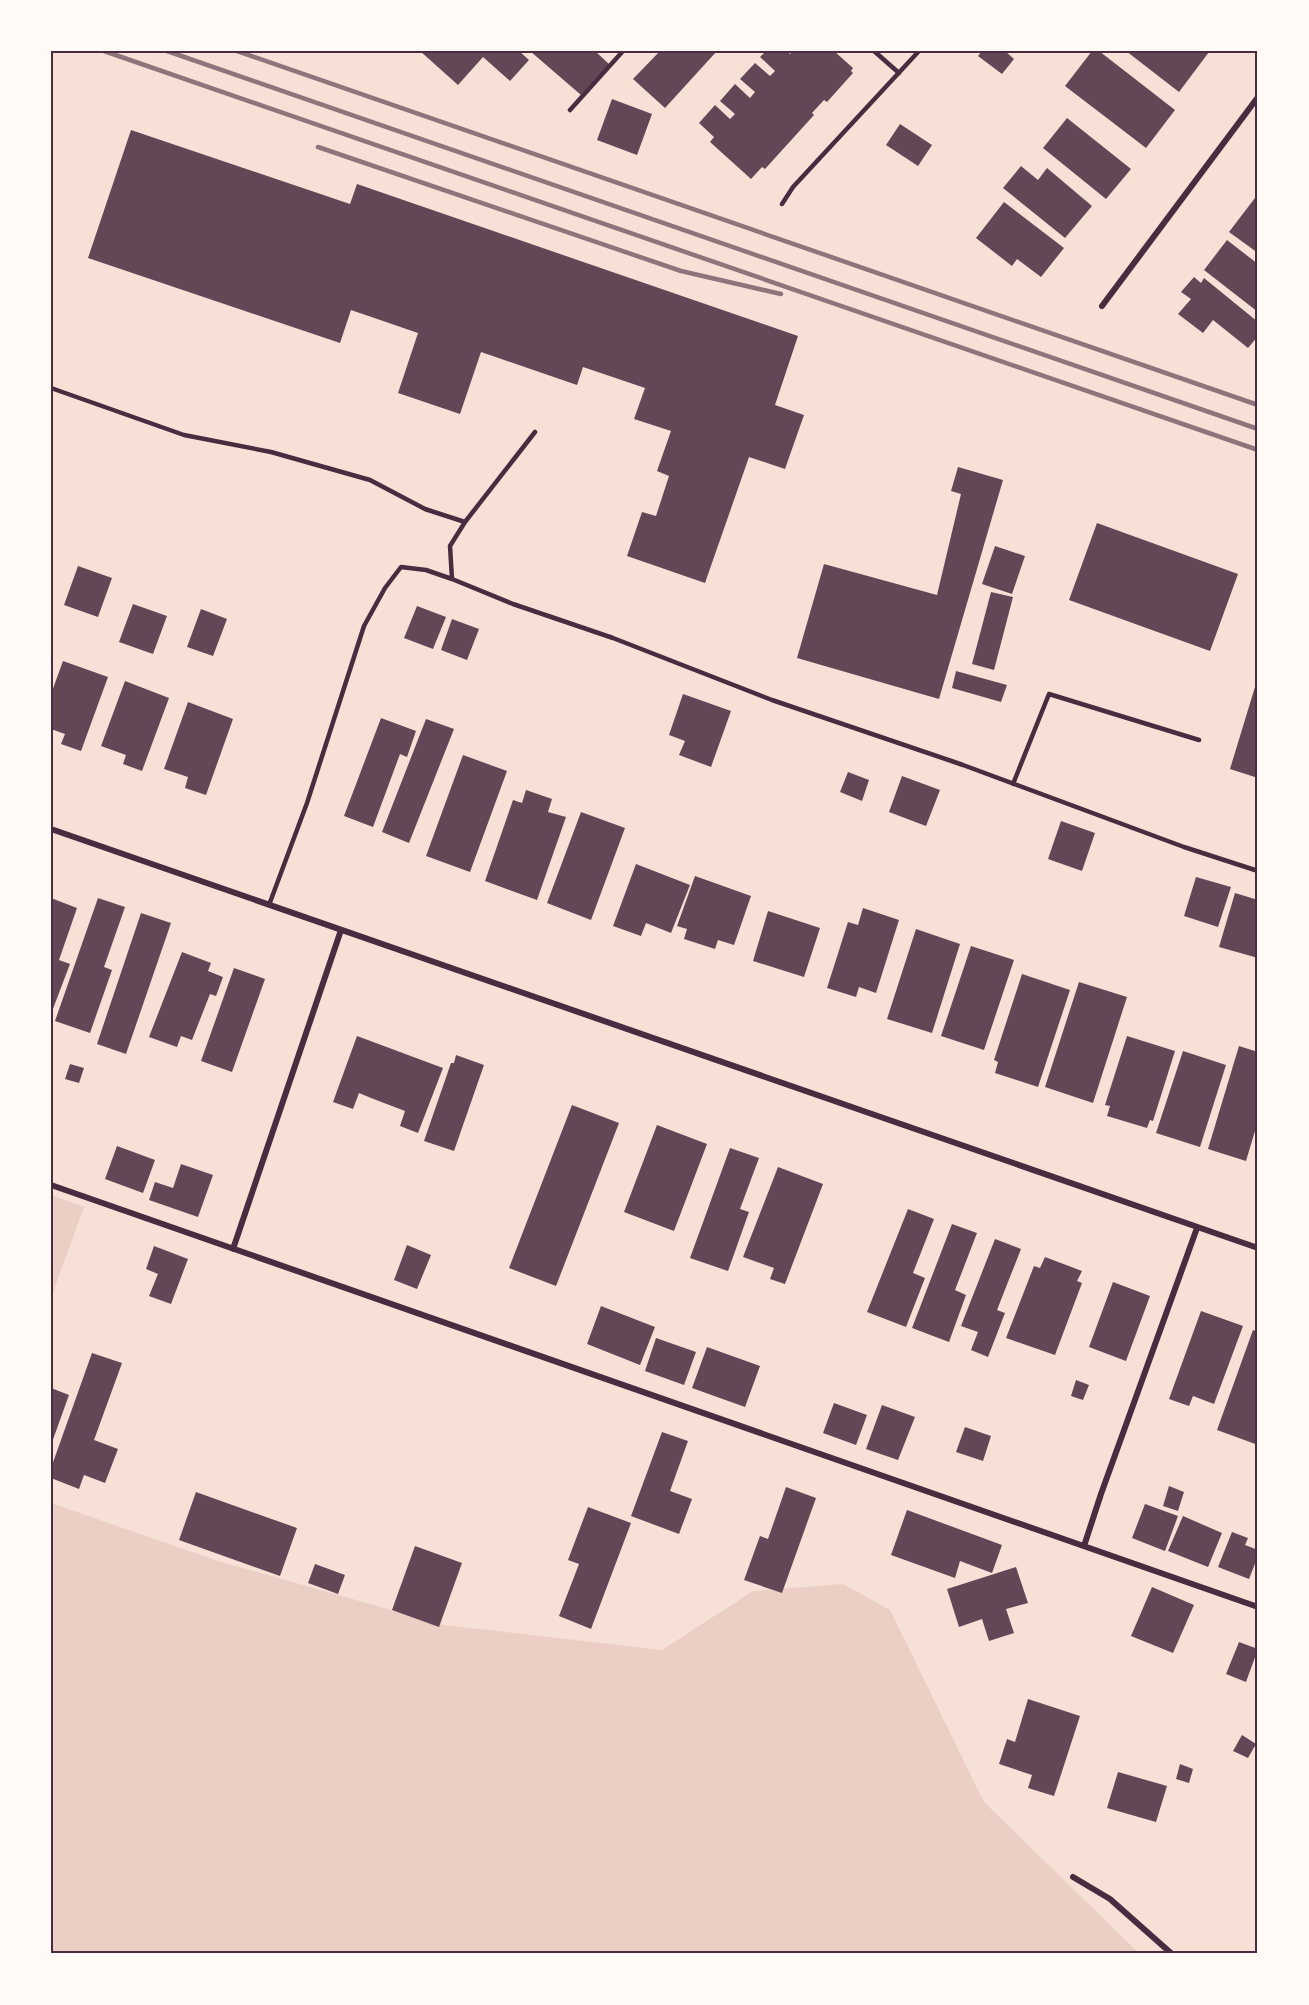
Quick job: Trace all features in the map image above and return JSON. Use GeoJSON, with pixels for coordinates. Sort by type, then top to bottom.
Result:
{"type":"FeatureCollection","features":[{"type":"Feature","properties":{"kind":"street"},"geometry":{"type":"LineString","coordinates":[[1102,306],[1258,97]]}},
{"type":"Feature","properties":{"kind":"street"},"geometry":{"type":"LineString","coordinates":[[51,829],[1258,1248]]}},
{"type":"Feature","properties":{"kind":"street"},"geometry":{"type":"LineString","coordinates":[[233,1249],[341,930]]}},
{"type":"Feature","properties":{"kind":"street"},"geometry":{"type":"LineString","coordinates":[[51,1185],[1258,1607]]}},
{"type":"Feature","properties":{"kind":"street"},"geometry":{"type":"LineString","coordinates":[[1084,1546],[1197,1228]]}},
{"type":"Feature","properties":{"kind":"street"},"geometry":{"type":"LineString","coordinates":[[1073,1877],[1110,1899],[1172,1954]]}},
{"type":"Feature","properties":{"kind":"lane"},"geometry":{"type":"LineString","coordinates":[[570,110],[624,51]]}},
{"type":"Feature","properties":{"kind":"lane"},"geometry":{"type":"LineString","coordinates":[[874,51],[899,73]]}},
{"type":"Feature","properties":{"kind":"lane"},"geometry":{"type":"LineString","coordinates":[[782,204],[793,187],[919,51]]}},
{"type":"Feature","properties":{"kind":"lane"},"geometry":{"type":"LineString","coordinates":[[51,388],[183,435],[271,452],[370,480],[425,509],[465,522]]}},
{"type":"Feature","properties":{"kind":"lane"},"geometry":{"type":"LineString","coordinates":[[452,579],[450,546],[465,522],[535,432]]}},
{"type":"Feature","properties":{"kind":"lane"},"geometry":{"type":"LineString","coordinates":[[269,905],[307,803],[364,626],[385,588],[401,567],[426,570],[452,579],[513,604],[613,638],[772,700],[963,765],[1258,872]]}},
{"type":"Feature","properties":{"kind":"lane"},"geometry":{"type":"LineString","coordinates":[[1013,784],[1048,694],[1199,741]]}},
{"type":"Feature","properties":{"kind":"shaded area"},"geometry":{"type":"Polygon","coordinates":[[[51,1195],[84,1207],[51,1298],[51,1195]]]}},
{"type":"Feature","properties":{"kind":"shaded area"},"geometry":{"type":"Polygon","coordinates":[[[51,1503],[215,1560],[444,1625],[662,1650],[753,1591],[843,1584],[890,1610],[984,1802],[1140,1954],[51,1954],[51,1503]]]}},
{"type":"Feature","properties":{"kind":"building"},"geometry":{"type":"Polygon","coordinates":[[[420,51],[519,51],[529,60],[510,81],[483,57],[458,85],[420,51]]]}},
{"type":"Feature","properties":{"kind":"building"},"geometry":{"type":"Polygon","coordinates":[[[530,51],[595,51],[609,64],[581,95],[530,51]]]}},
{"type":"Feature","properties":{"kind":"building"},"geometry":{"type":"Polygon","coordinates":[[[660,51],[717,51],[665,108],[633,79],[660,51]]]}},
{"type":"Feature","properties":{"kind":"building"},"geometry":{"type":"Polygon","coordinates":[[[766,51],[787,51],[790,54],[793,51],[834,51],[853,68],[851,71],[853,73],[827,102],[824,100],[812,113],[814,115],[765,169],[762,167],[751,179],[710,142],[714,137],[699,123],[715,105],[730,119],[735,114],[720,101],[735,84],[750,98],[755,92],[740,79],[755,63],[770,76],[775,71],[760,57],[766,51]]]}},
{"type":"Feature","properties":{"kind":"building"},"geometry":{"type":"Polygon","coordinates":[[[982,51],[1005,51],[1014,59],[1002,74],[978,56],[982,51]]]}},
{"type":"Feature","properties":{"kind":"building"},"geometry":{"type":"Polygon","coordinates":[[[1092,51],[1099,51],[1175,110],[1146,148],[1065,86],[1092,51]]]}},
{"type":"Feature","properties":{"kind":"building"},"geometry":{"type":"Polygon","coordinates":[[[1126,51],[1208,51],[1209,52],[1179,92],[1126,51]]]}},
{"type":"Feature","properties":{"kind":"building"},"geometry":{"type":"Polygon","coordinates":[[[612,99],[652,114],[637,155],[597,140],[612,99]]]}},
{"type":"Feature","properties":{"kind":"building"},"geometry":{"type":"Polygon","coordinates":[[[1067,118],[1131,169],[1106,199],[1043,148],[1067,118]]]}},
{"type":"Feature","properties":{"kind":"building"},"geometry":{"type":"Polygon","coordinates":[[[900,124],[932,145],[918,166],[886,145],[900,124]]]}},
{"type":"Feature","properties":{"kind":"building"},"geometry":{"type":"Polygon","coordinates":[[[131,130],[350,204],[357,184],[798,336],[775,405],[804,415],[785,469],[749,457],[705,583],[627,556],[642,512],[656,516],[669,476],[657,471],[671,431],[634,419],[645,388],[583,367],[577,385],[481,352],[460,414],[398,393],[418,333],[351,310],[340,343],[88,258],[131,130]]]}},
{"type":"Feature","properties":{"kind":"building"},"geometry":{"type":"Polygon","coordinates":[[[1021,166],[1038,180],[1047,168],[1092,206],[1065,238],[1003,188],[1021,166]]]}},
{"type":"Feature","properties":{"kind":"building"},"geometry":{"type":"Polygon","coordinates":[[[1258,194],[1258,253],[1229,232],[1258,194]]]}},
{"type":"Feature","properties":{"kind":"building"},"geometry":{"type":"Polygon","coordinates":[[[1004,202],[1064,248],[1041,277],[1017,259],[1012,266],[976,238],[1004,202]]]}},
{"type":"Feature","properties":{"kind":"building"},"geometry":{"type":"Polygon","coordinates":[[[1227,240],[1258,264],[1258,312],[1204,270],[1227,240]]]}},
{"type":"Feature","properties":{"kind":"building"},"geometry":{"type":"Polygon","coordinates":[[[1194,277],[1201,283],[1204,278],[1258,322],[1258,336],[1248,348],[1213,320],[1203,333],[1178,314],[1191,299],[1181,292],[1194,277]]]}},
{"type":"Feature","properties":{"kind":"building"},"geometry":{"type":"Polygon","coordinates":[[[958,467],[1003,480],[939,699],[797,658],[824,564],[937,595],[961,494],[951,491],[958,467]]]}},
{"type":"Feature","properties":{"kind":"building"},"geometry":{"type":"Polygon","coordinates":[[[1097,523],[1238,574],[1210,651],[1069,600],[1097,523]]]}},
{"type":"Feature","properties":{"kind":"building"},"geometry":{"type":"Polygon","coordinates":[[[995,546],[1025,556],[1012,594],[982,584],[995,546]]]}},
{"type":"Feature","properties":{"kind":"building"},"geometry":{"type":"Polygon","coordinates":[[[78,566],[112,578],[98,617],[64,605],[78,566]]]}},
{"type":"Feature","properties":{"kind":"building"},"geometry":{"type":"Polygon","coordinates":[[[991,592],[1013,597],[994,670],[972,664],[991,592]]]}},
{"type":"Feature","properties":{"kind":"building"},"geometry":{"type":"Polygon","coordinates":[[[133,604],[167,616],[153,654],[119,642],[133,604]]]}},
{"type":"Feature","properties":{"kind":"building"},"geometry":{"type":"Polygon","coordinates":[[[417,606],[446,617],[433,649],[404,638],[417,606]]]}},
{"type":"Feature","properties":{"kind":"building"},"geometry":{"type":"Polygon","coordinates":[[[201,609],[227,619],[213,656],[187,647],[201,609]]]}},
{"type":"Feature","properties":{"kind":"building"},"geometry":{"type":"Polygon","coordinates":[[[452,619],[479,629],[467,660],[441,650],[452,619]]]}},
{"type":"Feature","properties":{"kind":"building"},"geometry":{"type":"Polygon","coordinates":[[[63,661],[108,677],[81,751],[61,744],[65,734],[51,729],[51,694],[63,661]]]}},
{"type":"Feature","properties":{"kind":"building"},"geometry":{"type":"Polygon","coordinates":[[[956,671],[1007,685],[1001,702],[952,688],[956,671]]]}},
{"type":"Feature","properties":{"kind":"building"},"geometry":{"type":"Polygon","coordinates":[[[1258,677],[1258,778],[1230,769],[1258,677]]]}},
{"type":"Feature","properties":{"kind":"building"},"geometry":{"type":"Polygon","coordinates":[[[125,681],[169,698],[142,771],[123,764],[126,755],[101,746],[125,681]]]}},
{"type":"Feature","properties":{"kind":"building"},"geometry":{"type":"Polygon","coordinates":[[[683,694],[731,711],[711,767],[679,755],[685,741],[669,735],[683,694]]]}},
{"type":"Feature","properties":{"kind":"building"},"geometry":{"type":"Polygon","coordinates":[[[188,702],[233,719],[206,795],[185,788],[188,777],[164,769],[188,702]]]}},
{"type":"Feature","properties":{"kind":"building"},"geometry":{"type":"Polygon","coordinates":[[[381,718],[416,731],[407,757],[400,754],[373,827],[344,816],[381,718]]]}},
{"type":"Feature","properties":{"kind":"building"},"geometry":{"type":"Polygon","coordinates":[[[426,719],[454,729],[409,843],[382,832],[426,719]]]}},
{"type":"Feature","properties":{"kind":"building"},"geometry":{"type":"Polygon","coordinates":[[[463,755],[507,771],[470,872],[426,856],[463,755]]]}},
{"type":"Feature","properties":{"kind":"building"},"geometry":{"type":"Polygon","coordinates":[[[848,772],[869,780],[862,801],[840,792],[848,772]]]}},
{"type":"Feature","properties":{"kind":"building"},"geometry":{"type":"Polygon","coordinates":[[[902,776],[940,790],[926,826],[889,812],[902,776]]]}},
{"type":"Feature","properties":{"kind":"building"},"geometry":{"type":"Polygon","coordinates":[[[526,790],[552,799],[548,812],[566,817],[537,900],[485,881],[513,800],[522,803],[526,790]]]}},
{"type":"Feature","properties":{"kind":"building"},"geometry":{"type":"Polygon","coordinates":[[[581,812],[625,828],[591,920],[547,903],[581,812]]]}},
{"type":"Feature","properties":{"kind":"building"},"geometry":{"type":"Polygon","coordinates":[[[1061,821],[1095,833],[1082,871],[1048,859],[1061,821]]]}},
{"type":"Feature","properties":{"kind":"building"},"geometry":{"type":"Polygon","coordinates":[[[636,864],[690,885],[671,933],[646,923],[641,936],[613,926],[636,864]]]}},
{"type":"Feature","properties":{"kind":"building"},"geometry":{"type":"Polygon","coordinates":[[[695,876],[751,896],[734,945],[718,940],[715,949],[684,939],[687,929],[677,926],[695,876]]]}},
{"type":"Feature","properties":{"kind":"building"},"geometry":{"type":"Polygon","coordinates":[[[1196,877],[1231,887],[1218,927],[1184,916],[1196,877]]]}},
{"type":"Feature","properties":{"kind":"building"},"geometry":{"type":"Polygon","coordinates":[[[1235,893],[1258,900],[1258,958],[1219,947],[1235,893]]]}},
{"type":"Feature","properties":{"kind":"building"},"geometry":{"type":"Polygon","coordinates":[[[51,898],[77,908],[59,960],[70,964],[51,1014],[51,898]]]}},
{"type":"Feature","properties":{"kind":"building"},"geometry":{"type":"Polygon","coordinates":[[[98,898],[125,907],[104,967],[112,970],[90,1033],[55,1021],[98,898]]]}},
{"type":"Feature","properties":{"kind":"building"},"geometry":{"type":"Polygon","coordinates":[[[863,908],[899,920],[876,993],[859,987],[856,997],[827,988],[848,922],[858,925],[863,908]]]}},
{"type":"Feature","properties":{"kind":"building"},"geometry":{"type":"Polygon","coordinates":[[[768,911],[820,928],[804,977],[753,961],[768,911]]]}},
{"type":"Feature","properties":{"kind":"building"},"geometry":{"type":"Polygon","coordinates":[[[141,913],[171,923],[126,1054],[97,1044],[141,913]]]}},
{"type":"Feature","properties":{"kind":"building"},"geometry":{"type":"Polygon","coordinates":[[[916,929],[960,944],[932,1033],[887,1019],[916,929]]]}},
{"type":"Feature","properties":{"kind":"building"},"geometry":{"type":"Polygon","coordinates":[[[971,946],[1014,960],[984,1050],[941,1036],[971,946]]]}},
{"type":"Feature","properties":{"kind":"building"},"geometry":{"type":"Polygon","coordinates":[[[182,952],[211,963],[208,971],[223,977],[216,996],[210,994],[192,1040],[181,1036],[177,1047],[149,1037],[182,952]]]}},
{"type":"Feature","properties":{"kind":"building"},"geometry":{"type":"Polygon","coordinates":[[[234,968],[265,979],[232,1072],[201,1061],[234,968]]]}},
{"type":"Feature","properties":{"kind":"building"},"geometry":{"type":"Polygon","coordinates":[[[1022,974],[1070,990],[1038,1087],[995,1073],[998,1062],[994,1060],[1022,974]]]}},
{"type":"Feature","properties":{"kind":"building"},"geometry":{"type":"Polygon","coordinates":[[[1079,982],[1127,997],[1093,1103],[1045,1087],[1079,982]]]}},
{"type":"Feature","properties":{"kind":"building"},"geometry":{"type":"Polygon","coordinates":[[[357,1036],[443,1068],[418,1133],[400,1126],[405,1111],[359,1093],[353,1109],[333,1102],[357,1036]]]}},
{"type":"Feature","properties":{"kind":"building"},"geometry":{"type":"Polygon","coordinates":[[[1127,1036],[1175,1051],[1153,1121],[1150,1120],[1147,1128],[1107,1116],[1110,1106],[1105,1105],[1127,1036]]]}},
{"type":"Feature","properties":{"kind":"building"},"geometry":{"type":"Polygon","coordinates":[[[1239,1046],[1258,1052],[1258,1121],[1246,1161],[1208,1149],[1239,1046]]]}},
{"type":"Feature","properties":{"kind":"building"},"geometry":{"type":"Polygon","coordinates":[[[1183,1051],[1226,1065],[1200,1147],[1156,1133],[1183,1051]]]}},
{"type":"Feature","properties":{"kind":"building"},"geometry":{"type":"Polygon","coordinates":[[[456,1055],[484,1065],[454,1151],[424,1141],[451,1063],[454,1063],[456,1055]]]}},
{"type":"Feature","properties":{"kind":"building"},"geometry":{"type":"Polygon","coordinates":[[[70,1064],[84,1068],[79,1083],[65,1079],[70,1064]]]}},
{"type":"Feature","properties":{"kind":"building"},"geometry":{"type":"Polygon","coordinates":[[[572,1105],[619,1123],[556,1286],[509,1268],[572,1105]]]}},
{"type":"Feature","properties":{"kind":"building"},"geometry":{"type":"Polygon","coordinates":[[[657,1125],[707,1144],[674,1231],[624,1212],[657,1125]]]}},
{"type":"Feature","properties":{"kind":"building"},"geometry":{"type":"Polygon","coordinates":[[[117,1146],[155,1160],[143,1193],[105,1179],[117,1146]]]}},
{"type":"Feature","properties":{"kind":"building"},"geometry":{"type":"Polygon","coordinates":[[[730,1148],[759,1158],[740,1209],[749,1212],[728,1271],[690,1258],[730,1148]]]}},
{"type":"Feature","properties":{"kind":"building"},"geometry":{"type":"Polygon","coordinates":[[[181,1164],[213,1175],[198,1217],[149,1200],[155,1182],[173,1188],[181,1164]]]}},
{"type":"Feature","properties":{"kind":"building"},"geometry":{"type":"Polygon","coordinates":[[[778,1167],[823,1184],[785,1284],[770,1279],[774,1268],[743,1257],[778,1167]]]}},
{"type":"Feature","properties":{"kind":"building"},"geometry":{"type":"Polygon","coordinates":[[[908,1209],[934,1219],[913,1273],[925,1278],[906,1327],[867,1312],[908,1209]]]}},
{"type":"Feature","properties":{"kind":"building"},"geometry":{"type":"Polygon","coordinates":[[[952,1224],[977,1233],[955,1290],[966,1295],[949,1342],[912,1328],[952,1224]]]}},
{"type":"Feature","properties":{"kind":"building"},"geometry":{"type":"Polygon","coordinates":[[[995,1239],[1021,1249],[997,1310],[1005,1313],[988,1357],[971,1350],[978,1332],[961,1326],[995,1239]]]}},
{"type":"Feature","properties":{"kind":"building"},"geometry":{"type":"Polygon","coordinates":[[[407,1245],[431,1255],[417,1289],[394,1280],[407,1245]]]}},
{"type":"Feature","properties":{"kind":"building"},"geometry":{"type":"Polygon","coordinates":[[[154,1246],[188,1259],[171,1304],[149,1296],[158,1274],[146,1269],[154,1246]]]}},
{"type":"Feature","properties":{"kind":"building"},"geometry":{"type":"Polygon","coordinates":[[[1045,1257],[1082,1271],[1077,1281],[1082,1283],[1055,1355],[1006,1338],[1034,1266],[1040,1268],[1045,1257]]]}},
{"type":"Feature","properties":{"kind":"building"},"geometry":{"type":"Polygon","coordinates":[[[1113,1282],[1150,1296],[1126,1361],[1089,1347],[1113,1282]]]}},
{"type":"Feature","properties":{"kind":"building"},"geometry":{"type":"Polygon","coordinates":[[[601,1306],[655,1327],[640,1365],[587,1344],[601,1306]]]}},
{"type":"Feature","properties":{"kind":"building"},"geometry":{"type":"Polygon","coordinates":[[[1201,1311],[1243,1326],[1214,1404],[1193,1396],[1189,1406],[1169,1399],[1201,1311]]]}},
{"type":"Feature","properties":{"kind":"building"},"geometry":{"type":"Polygon","coordinates":[[[1253,1330],[1258,1332],[1258,1445],[1217,1430],[1253,1330]]]}},
{"type":"Feature","properties":{"kind":"building"},"geometry":{"type":"Polygon","coordinates":[[[656,1338],[696,1352],[684,1385],[645,1371],[656,1338]]]}},
{"type":"Feature","properties":{"kind":"building"},"geometry":{"type":"Polygon","coordinates":[[[707,1347],[760,1366],[745,1407],[692,1388],[707,1347]]]}},
{"type":"Feature","properties":{"kind":"building"},"geometry":{"type":"Polygon","coordinates":[[[92,1353],[122,1363],[94,1440],[118,1449],[105,1483],[84,1475],[79,1489],[51,1478],[51,1468],[92,1353]]]}},
{"type":"Feature","properties":{"kind":"building"},"geometry":{"type":"Polygon","coordinates":[[[1076,1380],[1089,1385],[1083,1400],[1071,1396],[1076,1380]]]}},
{"type":"Feature","properties":{"kind":"building"},"geometry":{"type":"Polygon","coordinates":[[[51,1388],[69,1395],[51,1445],[51,1388]]]}},
{"type":"Feature","properties":{"kind":"building"},"geometry":{"type":"Polygon","coordinates":[[[834,1403],[867,1415],[856,1445],[823,1433],[834,1403]]]}},
{"type":"Feature","properties":{"kind":"building"},"geometry":{"type":"Polygon","coordinates":[[[882,1405],[915,1417],[898,1460],[866,1449],[882,1405]]]}},
{"type":"Feature","properties":{"kind":"building"},"geometry":{"type":"Polygon","coordinates":[[[965,1427],[991,1436],[983,1461],[956,1452],[965,1427]]]}},
{"type":"Feature","properties":{"kind":"building"},"geometry":{"type":"Polygon","coordinates":[[[662,1432],[688,1441],[670,1491],[692,1499],[679,1534],[631,1516],[662,1432]]]}},
{"type":"Feature","properties":{"kind":"building"},"geometry":{"type":"Polygon","coordinates":[[[1169,1486],[1184,1492],[1178,1511],[1163,1506],[1169,1486]]]}},
{"type":"Feature","properties":{"kind":"building"},"geometry":{"type":"Polygon","coordinates":[[[786,1487],[816,1498],[782,1593],[744,1580],[760,1536],[768,1539],[786,1487]]]}},
{"type":"Feature","properties":{"kind":"building"},"geometry":{"type":"Polygon","coordinates":[[[196,1492],[297,1528],[280,1576],[179,1540],[196,1492]]]}},
{"type":"Feature","properties":{"kind":"building"},"geometry":{"type":"Polygon","coordinates":[[[1145,1504],[1178,1516],[1165,1551],[1132,1538],[1145,1504]]]}},
{"type":"Feature","properties":{"kind":"building"},"geometry":{"type":"Polygon","coordinates":[[[588,1507],[631,1523],[591,1629],[559,1616],[579,1564],[568,1560],[588,1507]]]}},
{"type":"Feature","properties":{"kind":"building"},"geometry":{"type":"Polygon","coordinates":[[[907,1510],[1002,1545],[992,1573],[960,1561],[955,1578],[891,1555],[907,1510]]]}},
{"type":"Feature","properties":{"kind":"building"},"geometry":{"type":"Polygon","coordinates":[[[1183,1516],[1222,1533],[1208,1567],[1168,1551],[1183,1516]]]}},
{"type":"Feature","properties":{"kind":"building"},"geometry":{"type":"Polygon","coordinates":[[[1232,1532],[1248,1538],[1245,1545],[1258,1550],[1249,1579],[1218,1567],[1232,1532]]]}},
{"type":"Feature","properties":{"kind":"building"},"geometry":{"type":"Polygon","coordinates":[[[415,1546],[462,1563],[439,1627],[392,1610],[415,1546]]]}},
{"type":"Feature","properties":{"kind":"building"},"geometry":{"type":"Polygon","coordinates":[[[315,1564],[345,1575],[338,1594],[308,1583],[315,1564]]]}},
{"type":"Feature","properties":{"kind":"building"},"geometry":{"type":"Polygon","coordinates":[[[1016,1567],[1028,1603],[1006,1609],[1014,1633],[989,1641],[982,1619],[959,1627],[947,1589],[1016,1567]]]}},
{"type":"Feature","properties":{"kind":"building"},"geometry":{"type":"Polygon","coordinates":[[[1152,1587],[1194,1605],[1173,1653],[1131,1636],[1152,1587]]]}},
{"type":"Feature","properties":{"kind":"building"},"geometry":{"type":"Polygon","coordinates":[[[1239,1642],[1258,1649],[1246,1682],[1226,1674],[1239,1642]]]}},
{"type":"Feature","properties":{"kind":"building"},"geometry":{"type":"Polygon","coordinates":[[[1028,1699],[1080,1716],[1054,1796],[1028,1788],[1032,1775],[999,1764],[1007,1739],[1015,1742],[1028,1699]]]}},
{"type":"Feature","properties":{"kind":"building"},"geometry":{"type":"Polygon","coordinates":[[[1242,1735],[1256,1744],[1248,1758],[1233,1751],[1242,1735]]]}},
{"type":"Feature","properties":{"kind":"building"},"geometry":{"type":"Polygon","coordinates":[[[1180,1764],[1193,1769],[1189,1783],[1176,1779],[1180,1764]]]}},
{"type":"Feature","properties":{"kind":"building"},"geometry":{"type":"Polygon","coordinates":[[[1118,1772],[1167,1786],[1156,1822],[1107,1808],[1118,1772]]]}},
{"type":"Feature","properties":{"kind":"railway"},"geometry":{"type":"LineString","coordinates":[[104,51],[1258,450]]}},
{"type":"Feature","properties":{"kind":"railway"},"geometry":{"type":"LineString","coordinates":[[167,51],[1258,429]]}},
{"type":"Feature","properties":{"kind":"railway"},"geometry":{"type":"LineString","coordinates":[[237,51],[1258,405]]}},
{"type":"Feature","properties":{"kind":"railway"},"geometry":{"type":"LineString","coordinates":[[318,147],[681,271],[781,294]]}}]}
